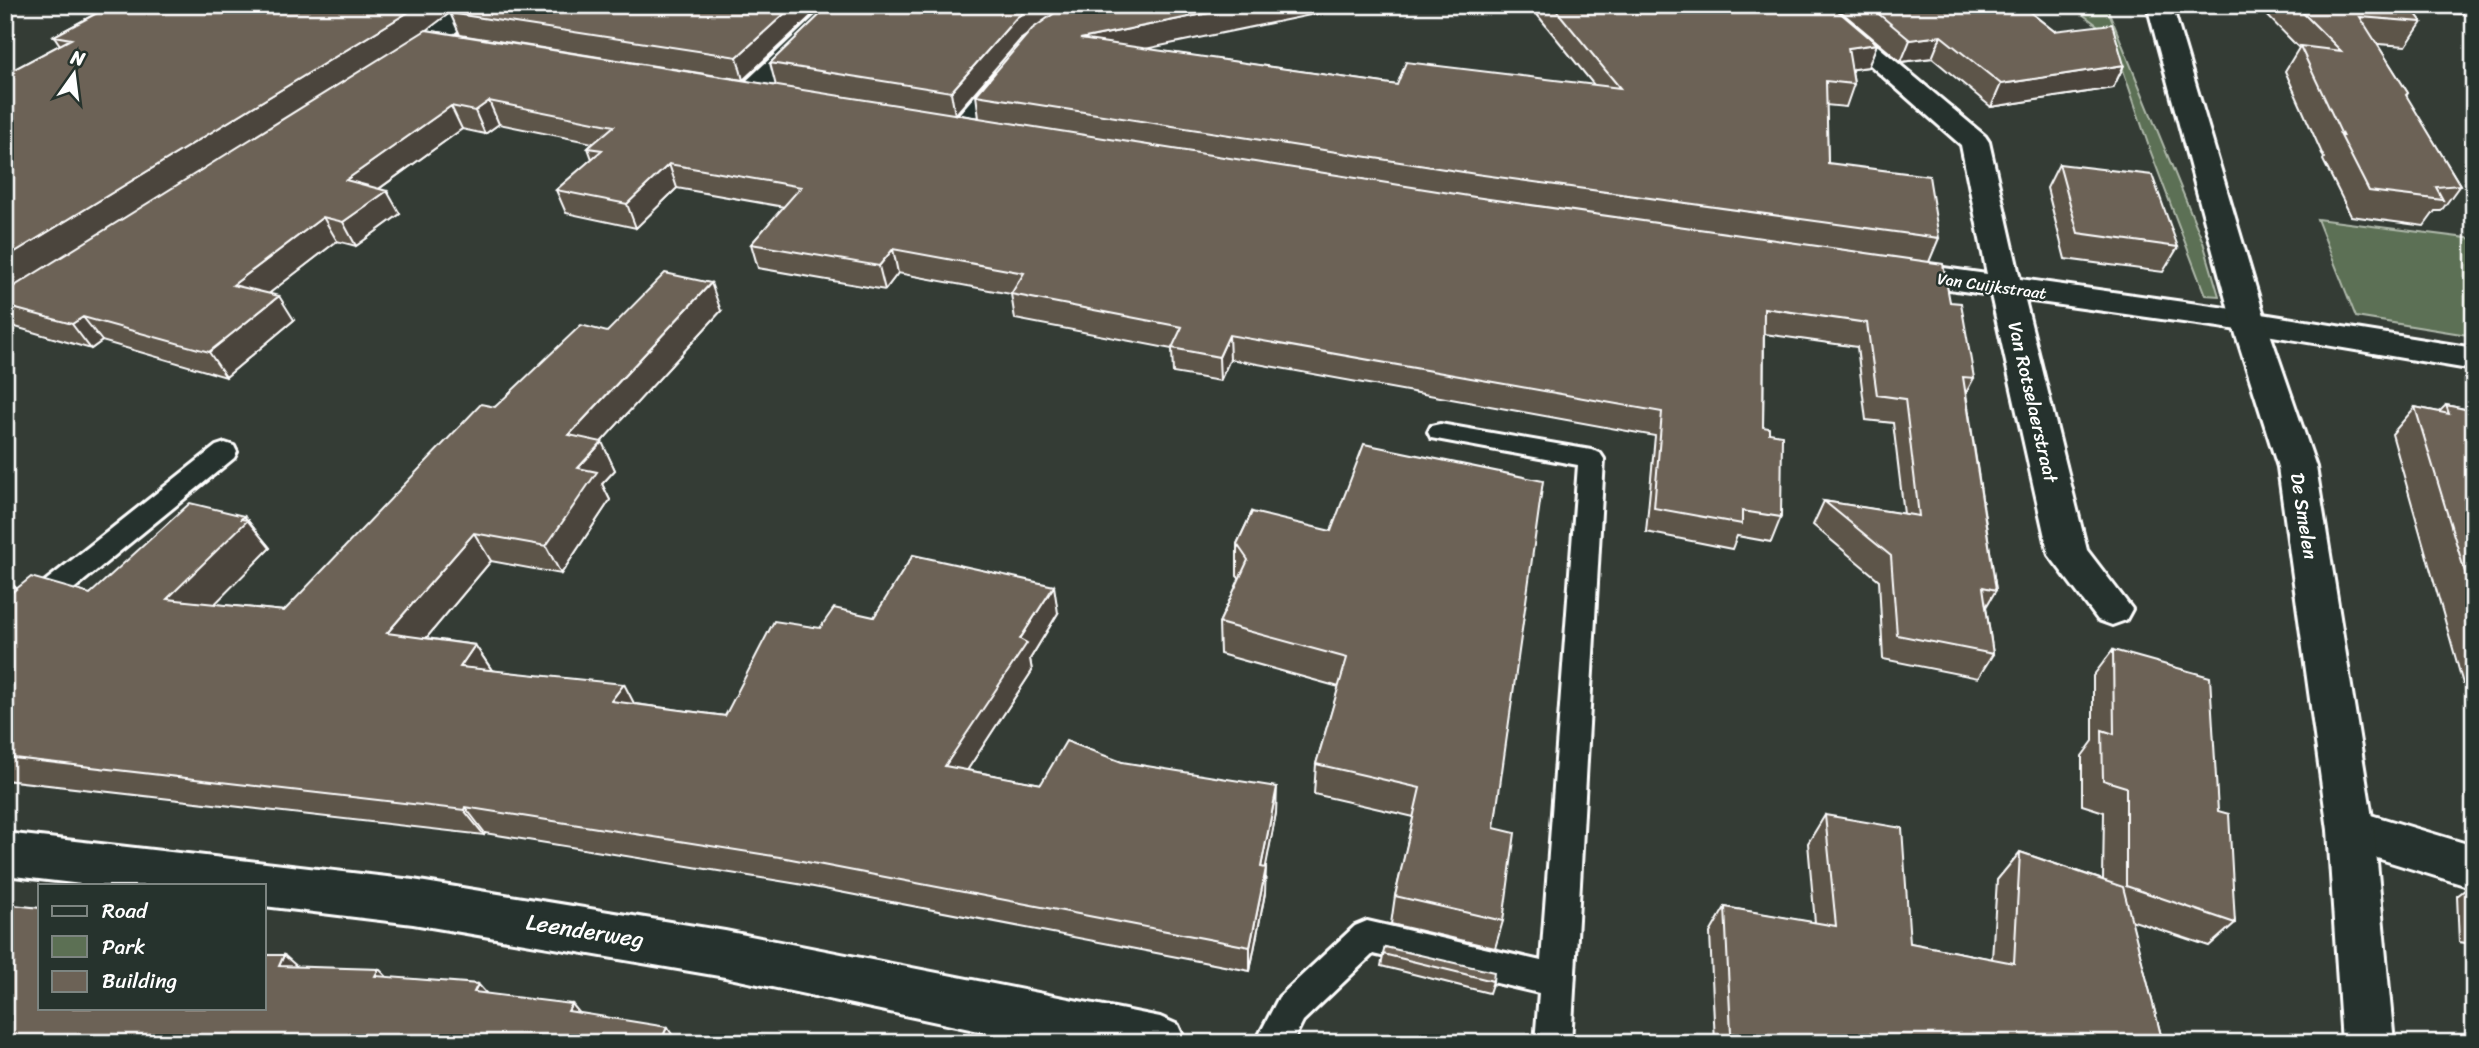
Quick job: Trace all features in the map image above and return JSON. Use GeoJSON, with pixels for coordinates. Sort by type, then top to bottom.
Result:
{"type":"FeatureCollection","features":[{"type":"Feature","properties":{"kind":"street"},"geometry":{"type":"LineString","coordinates":[[374,77],[432,41],[480,5]]}},
{"type":"Feature","properties":{"kind":"street"},"geometry":{"type":"LineString","coordinates":[[791,97],[739,89],[842,5]]}},
{"type":"Feature","properties":{"kind":"street","name":"Van Rotselaerstraat"},"geometry":{"type":"LineString","coordinates":[[1814,5],[1975,142],[2006,288],[2069,555],[2112,609]]}},
{"type":"Feature","properties":{"kind":"street","name":"De Smelen"},"geometry":{"type":"LineString","coordinates":[[2159,5],[2249,322],[2297,467],[2351,830],[2368,1043]]}},
{"type":"Feature","properties":{"kind":"street"},"geometry":{"type":"LineString","coordinates":[[432,41],[472,47]]}},
{"type":"Feature","properties":{"kind":"street","name":"Van Cuijkstraat"},"geometry":{"type":"LineString","coordinates":[[1869,268],[2249,322],[2474,359]]}},
{"type":"Feature","properties":{"kind":"street"},"geometry":{"type":"LineString","coordinates":[[2351,830],[2474,867]]}},
{"type":"Feature","properties":{"kind":"street","name":"Leenderweg"},"geometry":{"type":"LineString","coordinates":[[5,854],[116,865],[426,904],[725,954],[1029,1030],[1160,1043]]}},
{"type":"Feature","properties":{"kind":"lane"},"geometry":{"type":"LineString","coordinates":[[961,125],[1011,66]]}},
{"type":"Feature","properties":{"kind":"lane"},"geometry":{"type":"LineString","coordinates":[[1440,432],[1591,459],[1553,1043]]}},
{"type":"Feature","properties":{"kind":"lane"},"geometry":{"type":"LineString","coordinates":[[5,629],[225,452]]}},
{"type":"Feature","properties":{"kind":"lane"},"geometry":{"type":"LineString","coordinates":[[1273,1043],[1291,1009],[1367,937],[1557,981]]}},
{"type":"Feature","properties":{"kind":"green space"},"geometry":{"type":"Polygon","coordinates":[[[2070,5],[2106,5],[2203,242],[2219,296],[2205,295],[2150,150],[2117,52],[2105,31],[2070,5]]]}},
{"type":"Feature","properties":{"kind":"green space"},"geometry":{"type":"Polygon","coordinates":[[[2317,219],[2474,239],[2474,336],[2356,317],[2317,219]]]}},
{"type":"Feature","properties":{"kind":"building"},"geometry":{"type":"Polygon","coordinates":[[[112,5],[420,5],[5,258],[5,74],[71,39],[54,36],[112,5]]]}},
{"type":"Feature","properties":{"kind":"building"},"geometry":{"type":"Polygon","coordinates":[[[459,5],[794,5],[737,57],[450,13],[459,5]]]}},
{"type":"Feature","properties":{"kind":"building"},"geometry":{"type":"Polygon","coordinates":[[[830,5],[1035,5],[1017,17],[951,92],[770,63],[830,5]]]}},
{"type":"Feature","properties":{"kind":"building"},"geometry":{"type":"Polygon","coordinates":[[[1066,5],[1248,5],[1080,39],[1397,85],[1406,62],[1620,88],[1552,5],[1831,5],[1877,44],[1848,48],[1854,84],[1826,81],[1828,163],[1929,176],[1939,238],[1476,174],[976,95],[1032,29],[1066,5]]]}},
{"type":"Feature","properties":{"kind":"building"},"geometry":{"type":"Polygon","coordinates":[[[1868,5],[2021,5],[2054,31],[2112,24],[2124,65],[2001,84],[1941,36],[1910,40],[1868,5]]]}},
{"type":"Feature","properties":{"kind":"building"},"geometry":{"type":"Polygon","coordinates":[[[2295,5],[2409,5],[2422,22],[2360,17],[2408,93],[2406,95],[2460,185],[2436,187],[2443,200],[2369,191],[2300,46],[2341,51],[2295,5]]]}},
{"type":"Feature","properties":{"kind":"building"},"geometry":{"type":"Polygon","coordinates":[[[426,30],[1475,197],[1943,264],[1950,302],[1961,303],[1974,378],[1963,377],[1996,590],[1983,587],[1993,654],[1897,635],[1891,556],[1824,501],[1919,516],[1905,399],[1877,395],[1867,323],[1764,308],[1763,427],[1769,428],[1769,433],[1782,435],[1781,517],[1742,511],[1742,524],[1654,508],[1662,412],[1229,335],[1219,357],[1172,348],[1182,327],[1011,294],[1024,273],[893,249],[879,266],[751,244],[801,187],[669,164],[627,204],[556,190],[602,150],[588,148],[614,126],[489,101],[475,111],[451,106],[346,180],[387,191],[343,222],[323,217],[233,285],[279,296],[209,352],[83,317],[72,324],[5,306],[5,292],[426,30]]]}},
{"type":"Feature","properties":{"kind":"building"},"geometry":{"type":"Polygon","coordinates":[[[2059,164],[2152,175],[2178,247],[2078,233],[2059,164]]]}},
{"type":"Feature","properties":{"kind":"building"},"geometry":{"type":"Polygon","coordinates":[[[665,273],[711,283],[569,435],[602,442],[578,468],[597,472],[546,546],[474,533],[387,633],[475,645],[460,667],[624,684],[611,701],[725,716],[774,621],[820,628],[834,608],[874,617],[913,555],[1054,586],[1020,639],[1027,643],[945,766],[1041,784],[1066,741],[1122,762],[1277,787],[1261,867],[1266,868],[1250,947],[786,858],[465,807],[464,810],[5,757],[5,598],[31,577],[90,594],[190,503],[244,516],[241,519],[248,520],[167,599],[284,611],[481,404],[495,407],[581,325],[607,332],[665,273]]]}},
{"type":"Feature","properties":{"kind":"building"},"geometry":{"type":"Polygon","coordinates":[[[2446,405],[2474,411],[2474,602],[2415,407],[2449,414],[2446,405]]]}},
{"type":"Feature","properties":{"kind":"building"},"geometry":{"type":"Polygon","coordinates":[[[1364,444],[1543,481],[1494,828],[1515,833],[1503,921],[1395,896],[1420,788],[1316,764],[1347,658],[1219,623],[1248,560],[1237,544],[1252,512],[1331,531],[1364,444]]]}},
{"type":"Feature","properties":{"kind":"building"},"geometry":{"type":"Polygon","coordinates":[[[2113,650],[2210,677],[2218,811],[2229,814],[2235,923],[2126,886],[2126,787],[2103,780],[2102,730],[2114,734],[2113,650]]]}},
{"type":"Feature","properties":{"kind":"building"},"geometry":{"type":"Polygon","coordinates":[[[1825,815],[1902,828],[1910,943],[2014,963],[2020,852],[2123,887],[2163,1043],[1785,1043],[1731,1033],[1725,907],[1836,926],[1825,815]]]}},
{"type":"Feature","properties":{"kind":"building"},"geometry":{"type":"Polygon","coordinates":[[[5,904],[38,908],[38,1010],[266,1010],[266,955],[284,955],[279,966],[379,969],[375,976],[478,984],[474,992],[572,1004],[568,1011],[667,1027],[660,1043],[5,1043],[5,904]]]}},
{"type":"Feature","properties":{"kind":"building"},"geometry":{"type":"Polygon","coordinates":[[[1385,947],[1494,972],[1493,981],[1383,954],[1385,947]]]}}]}
